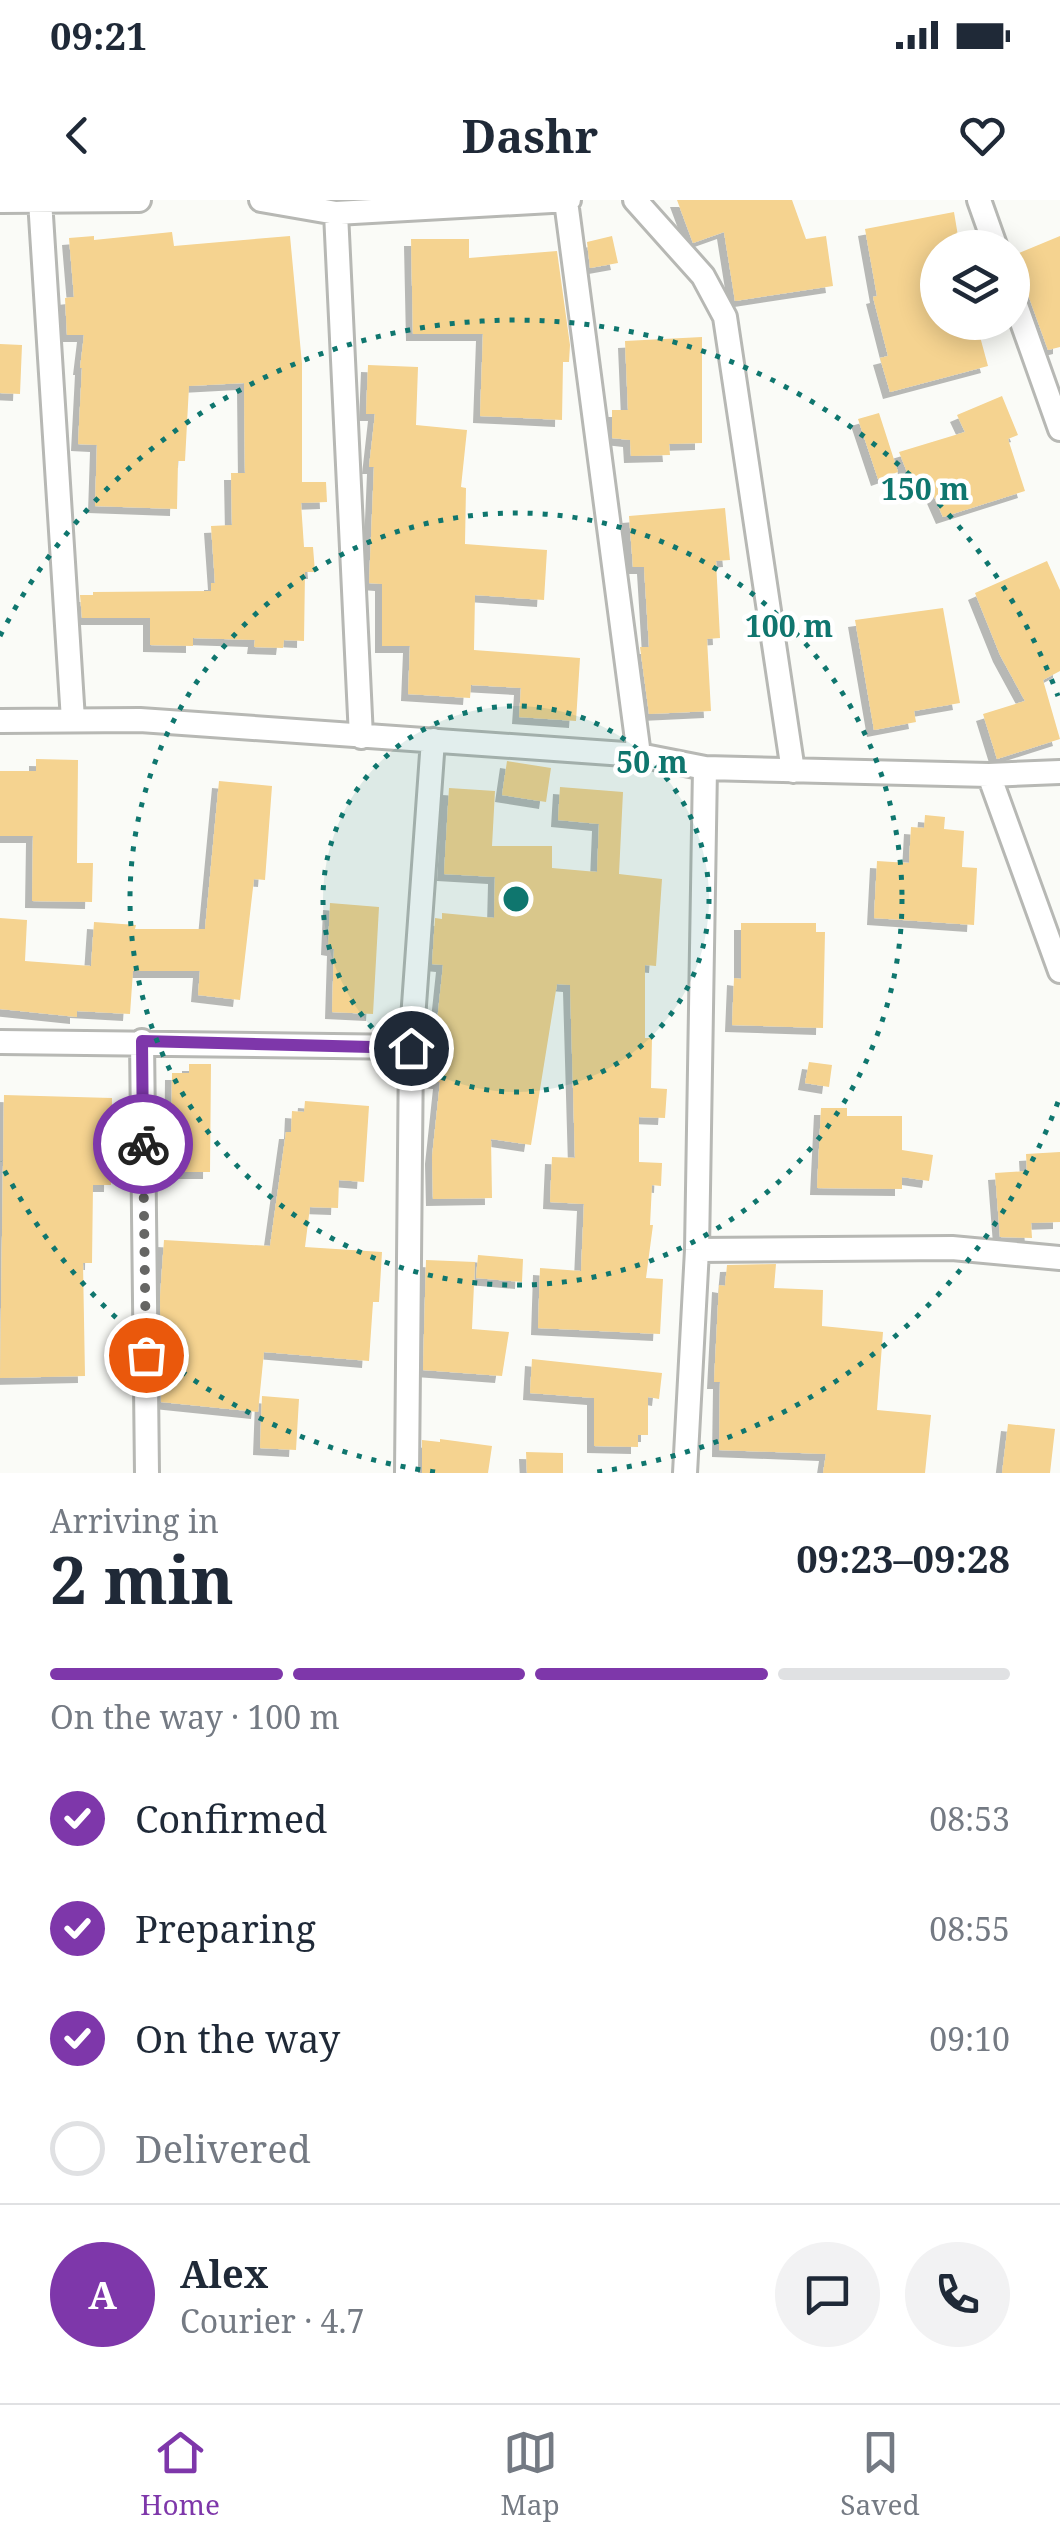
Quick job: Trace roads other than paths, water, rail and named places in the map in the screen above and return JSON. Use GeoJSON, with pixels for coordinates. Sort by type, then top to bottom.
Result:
{"type":"FeatureCollection","features":[{"type":"Feature","properties":{"kind":"street"},"geometry":{"type":"LineString","coordinates":[[40,200],[73,720]]}},
{"type":"Feature","properties":{"kind":"street"},"geometry":{"type":"LineString","coordinates":[[0,202],[139,200]]}},
{"type":"Feature","properties":{"kind":"street"},"geometry":{"type":"LineString","coordinates":[[261,200],[336,213],[568,201],[638,754]]}},
{"type":"Feature","properties":{"kind":"street"},"geometry":{"type":"LineString","coordinates":[[634,200],[703,276],[724,317],[793,772]]}},
{"type":"Feature","properties":{"kind":"street"},"geometry":{"type":"LineString","coordinates":[[979,200],[990,230]]}},
{"type":"Feature","properties":{"kind":"street"},"geometry":{"type":"LineString","coordinates":[[336,213],[361,737]]}},
{"type":"Feature","properties":{"kind":"street"},"geometry":{"type":"LineString","coordinates":[[1028,340],[1060,429]]}},
{"type":"Feature","properties":{"kind":"street"},"geometry":{"type":"LineString","coordinates":[[0,721],[140,720],[638,754],[705,768],[989,775],[1060,772]]}},
{"type":"Feature","properties":{"kind":"street"},"geometry":{"type":"LineString","coordinates":[[408,1473],[411,1048],[433,740]]}},
{"type":"Feature","properties":{"kind":"street"},"geometry":{"type":"LineString","coordinates":[[685,1473],[698,1250],[705,768]]}},
{"type":"Feature","properties":{"kind":"street"},"geometry":{"type":"LineString","coordinates":[[989,775],[1060,971]]}},
{"type":"Feature","properties":{"kind":"street"},"geometry":{"type":"LineString","coordinates":[[0,1042],[142,1041],[411,1048]]}},
{"type":"Feature","properties":{"kind":"street"},"geometry":{"type":"LineString","coordinates":[[142,1041],[147,1473]]}},
{"type":"Feature","properties":{"kind":"street"},"geometry":{"type":"LineString","coordinates":[[698,1250],[952,1248],[1060,1258]]}}]}
